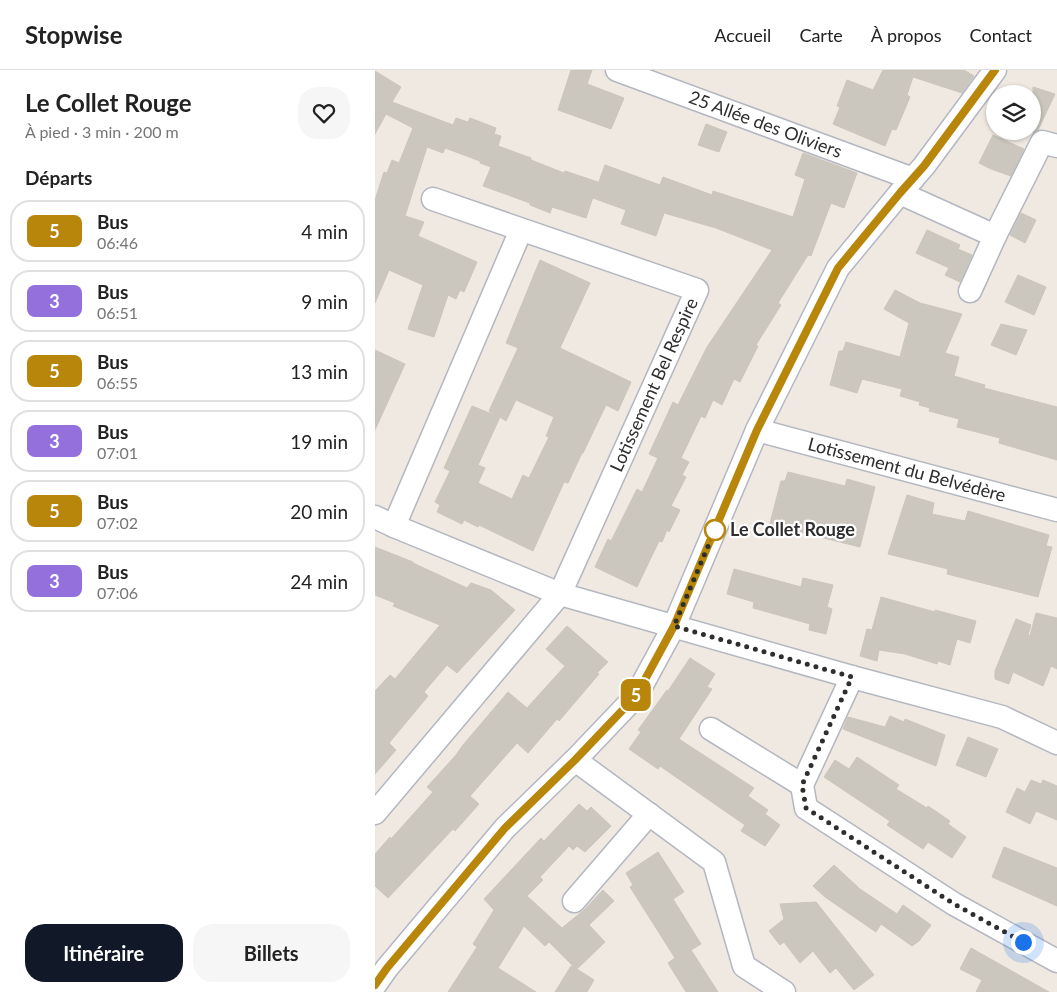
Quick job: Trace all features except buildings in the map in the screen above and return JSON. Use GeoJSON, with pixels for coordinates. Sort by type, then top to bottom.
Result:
{"type":"FeatureCollection","features":[{"type":"Feature","properties":{"kind":"street","name":"25 Allée des Oliviers"},"geometry":{"type":"LineString","coordinates":[[617,70],[912,179]]}},
{"type":"Feature","properties":{"kind":"street"},"geometry":{"type":"LineString","coordinates":[[660,70],[912,179],[995,236]]}},
{"type":"Feature","properties":{"kind":"street"},"geometry":{"type":"LineString","coordinates":[[379,970],[505,828],[575,760],[636,696],[674,626],[757,430],[838,268],[912,179],[995,70]]}},
{"type":"Feature","properties":{"kind":"street"},"geometry":{"type":"LineString","coordinates":[[970,290],[1043,142],[1057,146]]}},
{"type":"Feature","properties":{"kind":"street","name":"Lotissement Bel Respire"},"geometry":{"type":"LineString","coordinates":[[375,813],[560,594],[697,290],[433,199]]}},
{"type":"Feature","properties":{"kind":"street"},"geometry":{"type":"LineString","coordinates":[[521,230],[385,521],[560,594],[852,677],[1003,717],[1057,743]]}},
{"type":"Feature","properties":{"kind":"street","name":"Lotissement du Belvédère"},"geometry":{"type":"LineString","coordinates":[[757,430],[1057,510]]}},
{"type":"Feature","properties":{"kind":"street"},"geometry":{"type":"LineString","coordinates":[[852,677],[802,785],[806,808],[954,904],[1057,960]]}},
{"type":"Feature","properties":{"kind":"street"},"geometry":{"type":"LineString","coordinates":[[711,729],[802,785]]}},
{"type":"Feature","properties":{"kind":"street"},"geometry":{"type":"LineString","coordinates":[[575,760],[714,862],[744,966],[784,992]]}},
{"type":"Feature","properties":{"kind":"street"},"geometry":{"type":"LineString","coordinates":[[574,901],[649,814]]}},
{"type":"Feature","properties":{"kind":"bus line","name":"5"},"geometry":{"type":"LineString","coordinates":[[375,985],[387,968],[505,828],[575,760],[636,696],[674,626],[757,430],[838,268],[924,166],[995,70]]}},
{"type":"Feature","properties":{"kind":"place","name":"Le Collet Rouge"},"geometry":{"type":"Point","coordinates":[715,530]}},
{"type":"Feature","properties":{"kind":"route"},"geometry":{"type":"LineString","coordinates":[[715,530],[674,626],[852,677],[802,785],[806,808],[954,904],[1023,942]]}}]}
